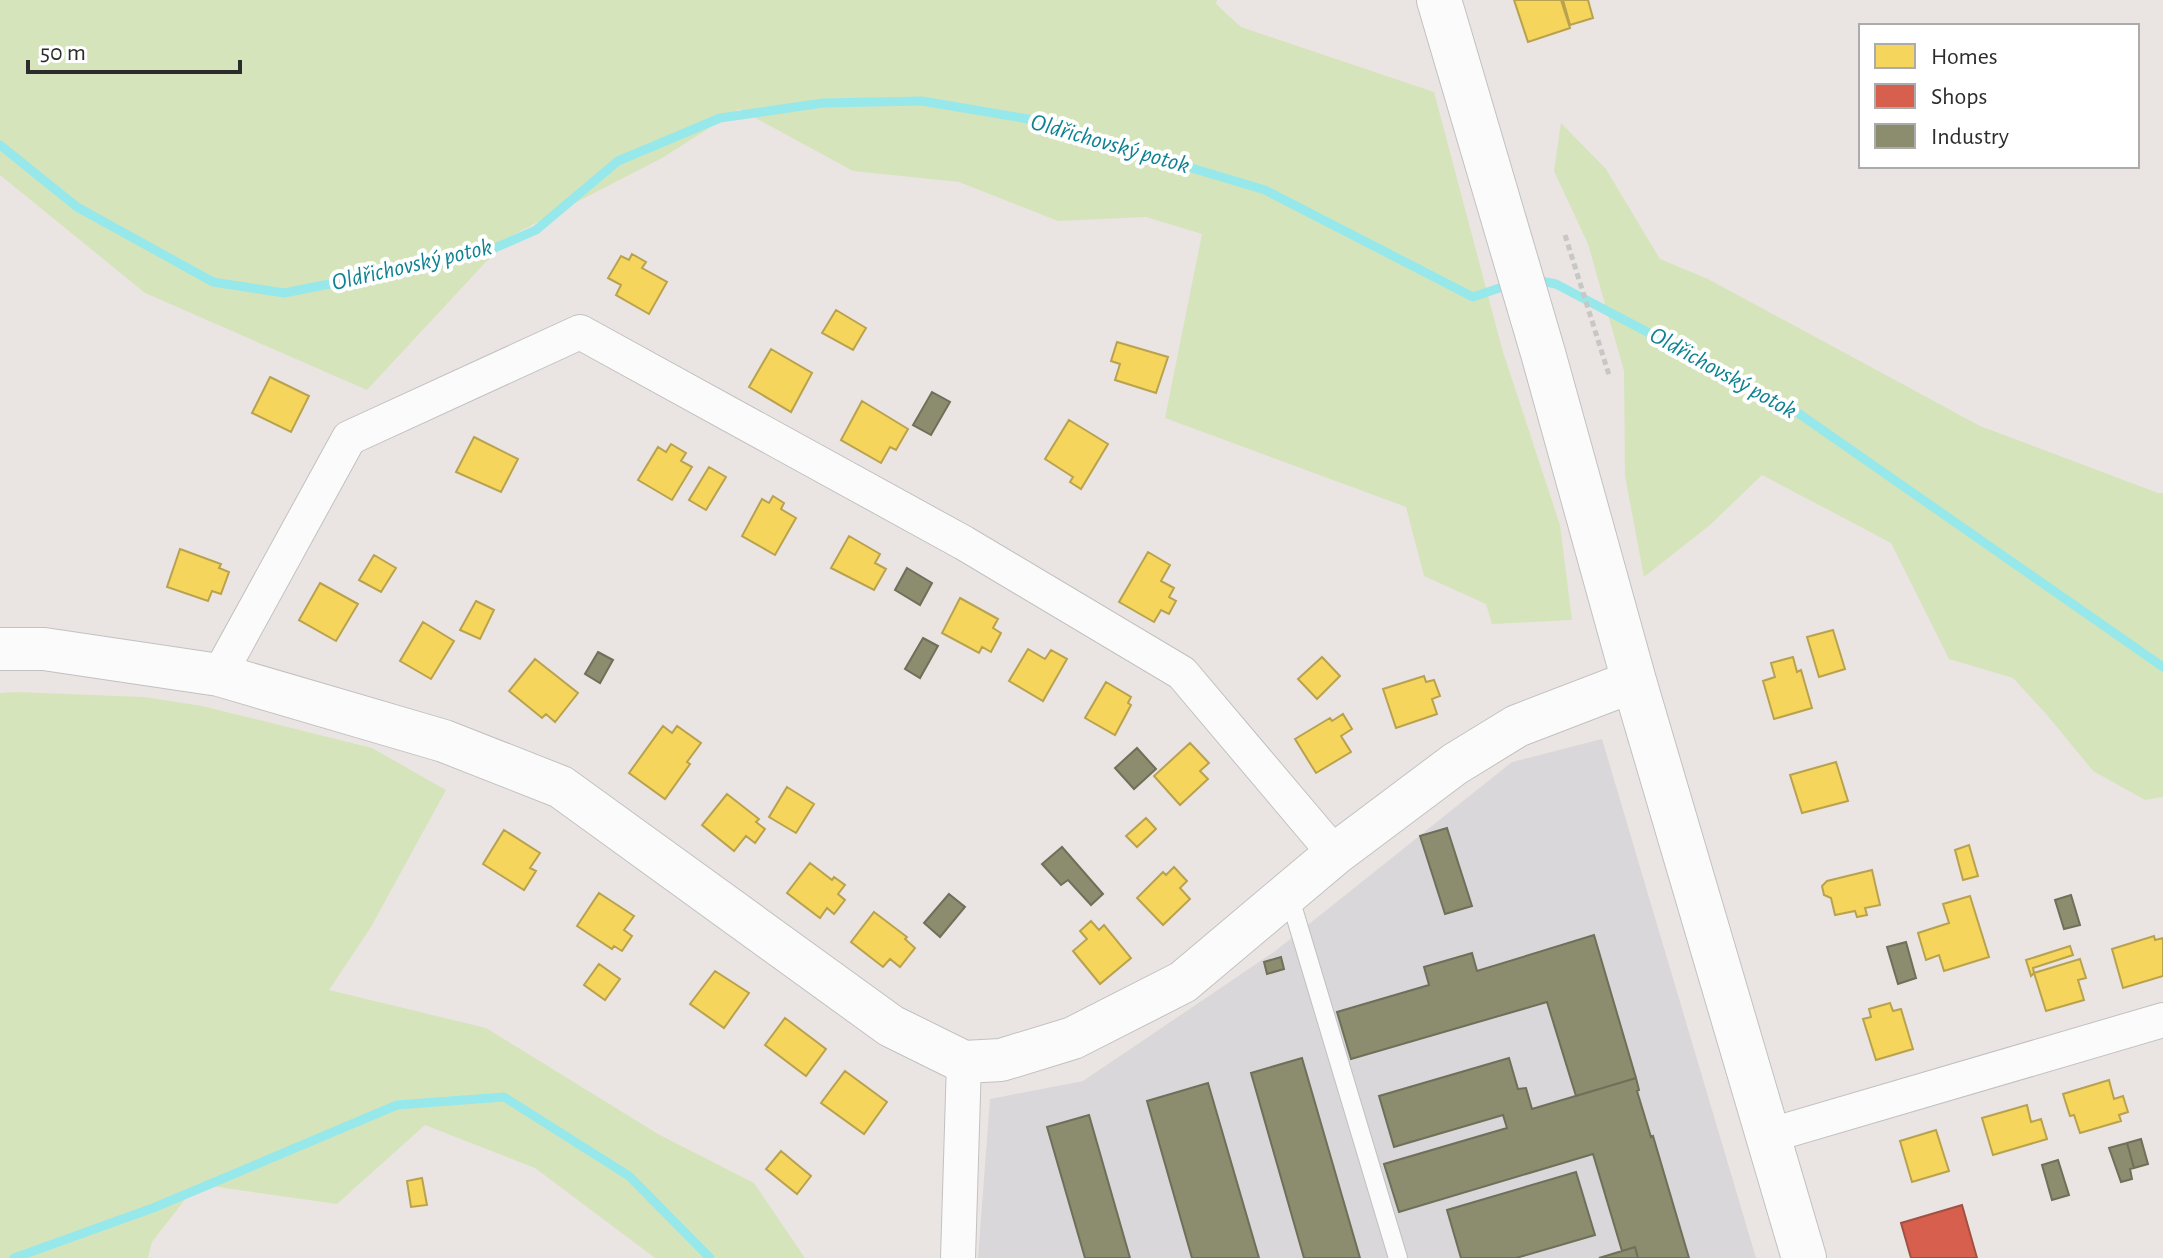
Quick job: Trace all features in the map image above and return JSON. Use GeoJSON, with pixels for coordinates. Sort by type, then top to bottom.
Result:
{"type":"FeatureCollection","features":[{"type":"Feature","properties":{"kind":"main road"},"geometry":{"type":"LineString","coordinates":[[1439,0],[1543,353],[1634,681],[1804,1258]]}},
{"type":"Feature","properties":{"kind":"street"},"geometry":{"type":"LineString","coordinates":[[219,675],[349,438],[580,332],[964,543],[1182,673],[1335,854]]}},
{"type":"Feature","properties":{"kind":"street"},"geometry":{"type":"LineString","coordinates":[[0,649],[44,649],[219,675],[444,741],[561,787],[891,1026],[964,1062],[1001,1060],[1073,1038],[1183,982],[1335,854],[1455,764],[1517,726],[1634,681]]}},
{"type":"Feature","properties":{"kind":"street"},"geometry":{"type":"LineString","coordinates":[[1768,1136],[2163,1020]]}},
{"type":"Feature","properties":{"kind":"street"},"geometry":{"type":"LineString","coordinates":[[958,1258],[964,1062]]}},
{"type":"Feature","properties":{"kind":"lane"},"geometry":{"type":"LineString","coordinates":[[1288,892],[1398,1258]]}},
{"type":"Feature","properties":{"kind":"path"},"geometry":{"type":"LineString","coordinates":[[1565,235],[1609,375]]}},
{"type":"Feature","properties":{"kind":"shaded area"},"geometry":{"type":"Polygon","coordinates":[[[1602,739],[1756,1258],[978,1258],[990,1099],[1083,1081],[1274,952],[1512,762],[1602,739]]]}},
{"type":"Feature","properties":{"kind":"green space"},"geometry":{"type":"Polygon","coordinates":[[[0,0],[1217,0],[1216,4],[1241,27],[1434,92],[1503,352],[1560,525],[1572,620],[1492,624],[1486,604],[1424,576],[1406,507],[1165,418],[1202,234],[1146,217],[1058,221],[959,182],[853,171],[739,109],[662,158],[509,237],[367,390],[145,293],[0,175],[0,0]]]}},
{"type":"Feature","properties":{"kind":"green space"},"geometry":{"type":"Polygon","coordinates":[[[1561,123],[1606,169],[1660,259],[1708,279],[1980,426],[2163,493],[2163,797],[2145,800],[2093,771],[2013,678],[1949,659],[1891,543],[1762,475],[1710,525],[1644,577],[1625,476],[1624,371],[1588,244],[1554,171],[1561,123]]]}},
{"type":"Feature","properties":{"kind":"green space"},"geometry":{"type":"Polygon","coordinates":[[[0,693],[144,697],[202,706],[372,748],[446,790],[371,927],[329,990],[486,1028],[658,1134],[754,1183],[805,1258],[655,1258],[535,1168],[425,1125],[337,1204],[197,1184],[152,1242],[148,1258],[0,1258],[0,693]]]}},
{"type":"Feature","properties":{"kind":"building: Homes"},"geometry":{"type":"Polygon","coordinates":[[[1514,0],[1561,0],[1570,28],[1528,42],[1514,0]]]}},
{"type":"Feature","properties":{"kind":"building: Homes"},"geometry":{"type":"Polygon","coordinates":[[[1563,0],[1588,0],[1593,18],[1570,25],[1563,0]]]}},
{"type":"Feature","properties":{"kind":"building: Homes"},"geometry":{"type":"Polygon","coordinates":[[[632,254],[646,262],[642,268],[667,282],[649,314],[616,295],[621,285],[608,278],[621,256],[629,260],[632,254]]]}},
{"type":"Feature","properties":{"kind":"building: Homes"},"geometry":{"type":"Polygon","coordinates":[[[836,310],[866,328],[853,350],[822,333],[836,310]]]}},
{"type":"Feature","properties":{"kind":"building: Homes"},"geometry":{"type":"Polygon","coordinates":[[[1117,342],[1168,357],[1156,393],[1115,380],[1120,364],[1111,361],[1117,342]]]}},
{"type":"Feature","properties":{"kind":"building: Homes"},"geometry":{"type":"Polygon","coordinates":[[[771,349],[812,373],[791,412],[749,387],[771,349]]]}},
{"type":"Feature","properties":{"kind":"building: Homes"},"geometry":{"type":"Polygon","coordinates":[[[270,377],[309,396],[291,432],[252,413],[270,377]]]}},
{"type":"Feature","properties":{"kind":"building: Homes"},"geometry":{"type":"Polygon","coordinates":[[[862,401],[908,429],[896,450],[890,447],[881,463],[841,440],[862,401]]]}},
{"type":"Feature","properties":{"kind":"building: Homes"},"geometry":{"type":"Polygon","coordinates":[[[1069,420],[1108,444],[1081,489],[1070,482],[1073,477],[1045,459],[1069,420]]]}},
{"type":"Feature","properties":{"kind":"building: Homes"},"geometry":{"type":"Polygon","coordinates":[[[474,437],[518,459],[501,492],[456,472],[474,437]]]}},
{"type":"Feature","properties":{"kind":"building: Homes"},"geometry":{"type":"Polygon","coordinates":[[[671,444],[686,453],[681,461],[692,467],[672,500],[638,480],[658,447],[666,452],[671,444]]]}},
{"type":"Feature","properties":{"kind":"building: Homes"},"geometry":{"type":"Polygon","coordinates":[[[709,467],[726,477],[706,510],[689,500],[709,467]]]}},
{"type":"Feature","properties":{"kind":"building: Homes"},"geometry":{"type":"Polygon","coordinates":[[[773,496],[784,503],[781,509],[796,518],[775,555],[742,536],[762,499],[769,503],[773,496]]]}},
{"type":"Feature","properties":{"kind":"building: Homes"},"geometry":{"type":"Polygon","coordinates":[[[849,536],[880,554],[875,563],[886,569],[874,590],[831,568],[849,536]]]}},
{"type":"Feature","properties":{"kind":"building: Homes"},"geometry":{"type":"Polygon","coordinates":[[[180,549],[221,564],[219,568],[229,572],[221,594],[212,591],[208,601],[167,587],[180,549]]]}},
{"type":"Feature","properties":{"kind":"building: Homes"},"geometry":{"type":"Polygon","coordinates":[[[1148,552],[1170,565],[1161,581],[1174,588],[1169,597],[1176,601],[1169,614],[1161,610],[1154,622],[1119,602],[1148,552]]]}},
{"type":"Feature","properties":{"kind":"building: Homes"},"geometry":{"type":"Polygon","coordinates":[[[374,555],[396,568],[381,592],[359,580],[374,555]]]}},
{"type":"Feature","properties":{"kind":"building: Homes"},"geometry":{"type":"Polygon","coordinates":[[[320,583],[358,604],[336,641],[299,620],[320,583]]]}},
{"type":"Feature","properties":{"kind":"building: Homes"},"geometry":{"type":"Polygon","coordinates":[[[960,598],[998,619],[993,628],[1001,633],[991,652],[982,647],[979,653],[942,633],[960,598]]]}},
{"type":"Feature","properties":{"kind":"building: Homes"},"geometry":{"type":"Polygon","coordinates":[[[476,601],[494,610],[480,639],[460,630],[476,601]]]}},
{"type":"Feature","properties":{"kind":"building: Homes"},"geometry":{"type":"Polygon","coordinates":[[[423,622],[454,641],[431,679],[400,661],[423,622]]]}},
{"type":"Feature","properties":{"kind":"building: Homes"},"geometry":{"type":"Polygon","coordinates":[[[1833,630],[1845,669],[1819,677],[1807,637],[1833,630]]]}},
{"type":"Feature","properties":{"kind":"building: Homes"},"geometry":{"type":"Polygon","coordinates":[[[1028,649],[1045,659],[1051,650],[1067,659],[1043,701],[1009,681],[1028,649]]]}},
{"type":"Feature","properties":{"kind":"building: Homes"},"geometry":{"type":"Polygon","coordinates":[[[1322,657],[1340,676],[1317,699],[1298,679],[1322,657]]]}},
{"type":"Feature","properties":{"kind":"building: Homes"},"geometry":{"type":"Polygon","coordinates":[[[1793,657],[1797,672],[1801,670],[1812,708],[1774,719],[1763,681],[1775,677],[1771,663],[1793,657]]]}},
{"type":"Feature","properties":{"kind":"building: Homes"},"geometry":{"type":"Polygon","coordinates":[[[535,659],[578,693],[555,722],[546,714],[542,718],[509,691],[535,659]]]}},
{"type":"Feature","properties":{"kind":"building: Homes"},"geometry":{"type":"Polygon","coordinates":[[[1424,676],[1426,682],[1434,680],[1440,696],[1432,699],[1437,714],[1396,728],[1383,689],[1424,676]]]}},
{"type":"Feature","properties":{"kind":"building: Homes"},"geometry":{"type":"Polygon","coordinates":[[[1106,682],[1131,697],[1128,703],[1131,705],[1115,735],[1085,718],[1106,682]]]}},
{"type":"Feature","properties":{"kind":"building: Homes"},"geometry":{"type":"Polygon","coordinates":[[[1343,714],[1352,729],[1341,736],[1351,752],[1316,773],[1295,739],[1330,718],[1332,721],[1343,714]]]}},
{"type":"Feature","properties":{"kind":"building: Homes"},"geometry":{"type":"Polygon","coordinates":[[[663,726],[672,733],[677,726],[701,743],[665,799],[629,773],[663,726]]]}},
{"type":"Feature","properties":{"kind":"building: Homes"},"geometry":{"type":"Polygon","coordinates":[[[1190,743],[1209,763],[1200,771],[1208,779],[1180,805],[1154,776],[1190,743]]]}},
{"type":"Feature","properties":{"kind":"building: Homes"},"geometry":{"type":"Polygon","coordinates":[[[1836,762],[1848,801],[1802,813],[1790,775],[1836,762]]]}},
{"type":"Feature","properties":{"kind":"building: Homes"},"geometry":{"type":"Polygon","coordinates":[[[787,787],[814,804],[796,833],[769,817],[787,787]]]}},
{"type":"Feature","properties":{"kind":"building: Homes"},"geometry":{"type":"Polygon","coordinates":[[[727,794],[759,819],[756,822],[765,829],[755,843],[746,836],[734,851],[702,825],[727,794]]]}},
{"type":"Feature","properties":{"kind":"building: Homes"},"geometry":{"type":"Polygon","coordinates":[[[1146,818],[1156,829],[1137,847],[1126,836],[1146,818]]]}},
{"type":"Feature","properties":{"kind":"building: Homes"},"geometry":{"type":"Polygon","coordinates":[[[504,830],[540,853],[530,868],[536,871],[524,890],[483,864],[504,830]]]}},
{"type":"Feature","properties":{"kind":"building: Homes"},"geometry":{"type":"Polygon","coordinates":[[[1969,845],[1978,876],[1963,880],[1955,850],[1969,845]]]}},
{"type":"Feature","properties":{"kind":"building: Homes"},"geometry":{"type":"Polygon","coordinates":[[[810,863],[832,880],[834,877],[845,885],[838,894],[845,900],[834,914],[827,908],[820,918],[787,893],[810,863]]]}},
{"type":"Feature","properties":{"kind":"building: Homes"},"geometry":{"type":"Polygon","coordinates":[[[1174,867],[1187,881],[1180,888],[1190,899],[1163,925],[1137,898],[1163,872],[1166,875],[1174,867]]]}},
{"type":"Feature","properties":{"kind":"building: Homes"},"geometry":{"type":"Polygon","coordinates":[[[1872,870],[1880,905],[1865,908],[1867,915],[1857,917],[1855,911],[1835,915],[1831,898],[1824,895],[1822,886],[1827,881],[1872,870]]]}},
{"type":"Feature","properties":{"kind":"building: Homes"},"geometry":{"type":"Polygon","coordinates":[[[599,893],[634,916],[624,930],[632,936],[622,951],[614,946],[612,949],[577,926],[599,893]]]}},
{"type":"Feature","properties":{"kind":"building: Homes"},"geometry":{"type":"Polygon","coordinates":[[[1970,896],[1989,957],[1944,971],[1939,955],[1926,960],[1918,933],[1949,923],[1943,904],[1970,896]]]}},
{"type":"Feature","properties":{"kind":"building: Homes"},"geometry":{"type":"Polygon","coordinates":[[[874,912],[907,937],[905,939],[915,948],[900,967],[890,959],[883,967],[851,942],[874,912]]]}},
{"type":"Feature","properties":{"kind":"building: Homes"},"geometry":{"type":"Polygon","coordinates":[[[1091,921],[1099,930],[1104,925],[1131,958],[1100,984],[1073,951],[1087,939],[1080,931],[1091,921]]]}},
{"type":"Feature","properties":{"kind":"building: Homes"},"geometry":{"type":"Polygon","coordinates":[[[2154,936],[2155,940],[2163,938],[2163,976],[2123,988],[2112,949],[2154,936]]]}},
{"type":"Feature","properties":{"kind":"building: Homes"},"geometry":{"type":"Polygon","coordinates":[[[2070,946],[2073,955],[2033,968],[2031,976],[2026,960],[2070,946]]]}},
{"type":"Feature","properties":{"kind":"building: Homes"},"geometry":{"type":"Polygon","coordinates":[[[2080,959],[2086,978],[2078,980],[2084,1000],[2046,1011],[2034,973],[2080,959]]]}},
{"type":"Feature","properties":{"kind":"building: Homes"},"geometry":{"type":"Polygon","coordinates":[[[599,964],[620,979],[605,1000],[584,985],[599,964]]]}},
{"type":"Feature","properties":{"kind":"building: Homes"},"geometry":{"type":"Polygon","coordinates":[[[715,971],[749,993],[724,1028],[690,1004],[715,971]]]}},
{"type":"Feature","properties":{"kind":"building: Homes"},"geometry":{"type":"Polygon","coordinates":[[[1890,1003],[1893,1011],[1901,1009],[1913,1049],[1876,1060],[1863,1019],[1871,1017],[1869,1009],[1890,1003]]]}},
{"type":"Feature","properties":{"kind":"building: Homes"},"geometry":{"type":"Polygon","coordinates":[[[785,1018],[826,1049],[806,1076],[765,1045],[785,1018]]]}},
{"type":"Feature","properties":{"kind":"building: Homes"},"geometry":{"type":"Polygon","coordinates":[[[845,1071],[887,1102],[864,1134],[821,1103],[845,1071]]]}},
{"type":"Feature","properties":{"kind":"building: Homes"},"geometry":{"type":"Polygon","coordinates":[[[2109,1080],[2114,1099],[2123,1096],[2128,1112],[2119,1115],[2121,1121],[2080,1133],[2063,1094],[2109,1080]]]}},
{"type":"Feature","properties":{"kind":"building: Homes"},"geometry":{"type":"Polygon","coordinates":[[[2027,1105],[2031,1122],[2041,1119],[2047,1139],[1993,1155],[1982,1118],[2027,1105]]]}},
{"type":"Feature","properties":{"kind":"building: Homes"},"geometry":{"type":"Polygon","coordinates":[[[1936,1130],[1949,1171],[1912,1182],[1900,1141],[1936,1130]]]}},
{"type":"Feature","properties":{"kind":"building: Homes"},"geometry":{"type":"Polygon","coordinates":[[[781,1151],[811,1176],[797,1194],[766,1169],[781,1151]]]}},
{"type":"Feature","properties":{"kind":"building: Homes"},"geometry":{"type":"Polygon","coordinates":[[[422,1178],[427,1205],[411,1207],[407,1181],[422,1178]]]}},
{"type":"Feature","properties":{"kind":"building: Shops"},"geometry":{"type":"Polygon","coordinates":[[[1962,1205],[1977,1258],[1911,1258],[1901,1223],[1962,1205]]]}},
{"type":"Feature","properties":{"kind":"building: Industry"},"geometry":{"type":"Polygon","coordinates":[[[932,392],[950,402],[931,435],[913,425],[932,392]]]}},
{"type":"Feature","properties":{"kind":"building: Industry"},"geometry":{"type":"Polygon","coordinates":[[[907,568],[932,583],[920,605],[895,590],[907,568]]]}},
{"type":"Feature","properties":{"kind":"building: Industry"},"geometry":{"type":"Polygon","coordinates":[[[923,638],[938,646],[920,678],[905,669],[923,638]]]}},
{"type":"Feature","properties":{"kind":"building: Industry"},"geometry":{"type":"Polygon","coordinates":[[[598,652],[613,660],[600,683],[585,674],[598,652]]]}},
{"type":"Feature","properties":{"kind":"building: Industry"},"geometry":{"type":"Polygon","coordinates":[[[1137,748],[1156,769],[1134,789],[1115,768],[1137,748]]]}},
{"type":"Feature","properties":{"kind":"building: Industry"},"geometry":{"type":"Polygon","coordinates":[[[1447,828],[1472,906],[1445,914],[1420,836],[1447,828]]]}},
{"type":"Feature","properties":{"kind":"building: Industry"},"geometry":{"type":"Polygon","coordinates":[[[1062,847],[1103,894],[1091,905],[1068,880],[1061,885],[1042,864],[1062,847]]]}},
{"type":"Feature","properties":{"kind":"building: Industry"},"geometry":{"type":"Polygon","coordinates":[[[949,894],[965,907],[940,937],[924,923],[949,894]]]}},
{"type":"Feature","properties":{"kind":"building: Industry"},"geometry":{"type":"Polygon","coordinates":[[[2071,895],[2080,925],[2064,929],[2055,900],[2071,895]]]}},
{"type":"Feature","properties":{"kind":"building: Industry"},"geometry":{"type":"Polygon","coordinates":[[[1594,935],[1636,1078],[1576,1096],[1547,1002],[1351,1059],[1337,1012],[1429,985],[1424,967],[1472,953],[1477,971],[1594,935]]]}},
{"type":"Feature","properties":{"kind":"building: Industry"},"geometry":{"type":"Polygon","coordinates":[[[1906,942],[1916,978],[1898,984],[1887,947],[1906,942]]]}},
{"type":"Feature","properties":{"kind":"building: Industry"},"geometry":{"type":"Polygon","coordinates":[[[1281,957],[1284,969],[1267,974],[1264,962],[1281,957]]]}},
{"type":"Feature","properties":{"kind":"building: Industry"},"geometry":{"type":"Polygon","coordinates":[[[1302,1058],[1360,1258],[1304,1258],[1251,1073],[1302,1058]]]}},
{"type":"Feature","properties":{"kind":"building: Industry"},"geometry":{"type":"Polygon","coordinates":[[[1509,1058],[1518,1089],[1526,1088],[1532,1109],[1636,1078],[1637,1091],[1689,1258],[1638,1258],[1635,1247],[1622,1251],[1593,1154],[1399,1212],[1384,1164],[1507,1128],[1503,1115],[1394,1147],[1379,1096],[1509,1058]]]}},
{"type":"Feature","properties":{"kind":"building: Industry"},"geometry":{"type":"Polygon","coordinates":[[[1208,1083],[1259,1258],[1192,1258],[1147,1101],[1208,1083]]]}},
{"type":"Feature","properties":{"kind":"building: Industry"},"geometry":{"type":"Polygon","coordinates":[[[1089,1115],[1130,1258],[1085,1258],[1047,1127],[1089,1115]]]}},
{"type":"Feature","properties":{"kind":"building: Industry"},"geometry":{"type":"Polygon","coordinates":[[[2141,1139],[2148,1164],[2134,1168],[2127,1143],[2141,1139]]]}},
{"type":"Feature","properties":{"kind":"building: Industry"},"geometry":{"type":"Polygon","coordinates":[[[2127,1143],[2134,1168],[2130,1169],[2132,1179],[2121,1182],[2109,1148],[2127,1143]]]}},
{"type":"Feature","properties":{"kind":"building: Industry"},"geometry":{"type":"Polygon","coordinates":[[[2058,1160],[2069,1195],[2052,1200],[2042,1165],[2058,1160]]]}},
{"type":"Feature","properties":{"kind":"building: Industry"},"geometry":{"type":"Polygon","coordinates":[[[1576,1172],[1595,1235],[1516,1258],[1461,1258],[1447,1210],[1576,1172]]]}},
{"type":"Feature","properties":{"kind":"building: Industry"},"geometry":{"type":"Polygon","coordinates":[[[1635,1247],[1638,1258],[1599,1258],[1622,1251],[1635,1247]]]}},
{"type":"Feature","properties":{"kind":"waterway","name":"Oldřichovský potok"},"geometry":{"type":"LineString","coordinates":[[0,145],[77,207],[213,282],[284,293],[481,254],[536,230],[618,161],[720,118],[823,103],[922,101],[1028,119],[1265,190],[1473,297],[1511,284]]}},
{"type":"Feature","properties":{"kind":"waterway","name":"Oldřichovský potok"},"geometry":{"type":"LineString","coordinates":[[1536,280],[1556,284],[1788,406],[2163,667]]}},
{"type":"Feature","properties":{"kind":"waterway"},"geometry":{"type":"LineString","coordinates":[[14,1258],[153,1208],[397,1105],[504,1097],[629,1176],[710,1258]]}}]}
